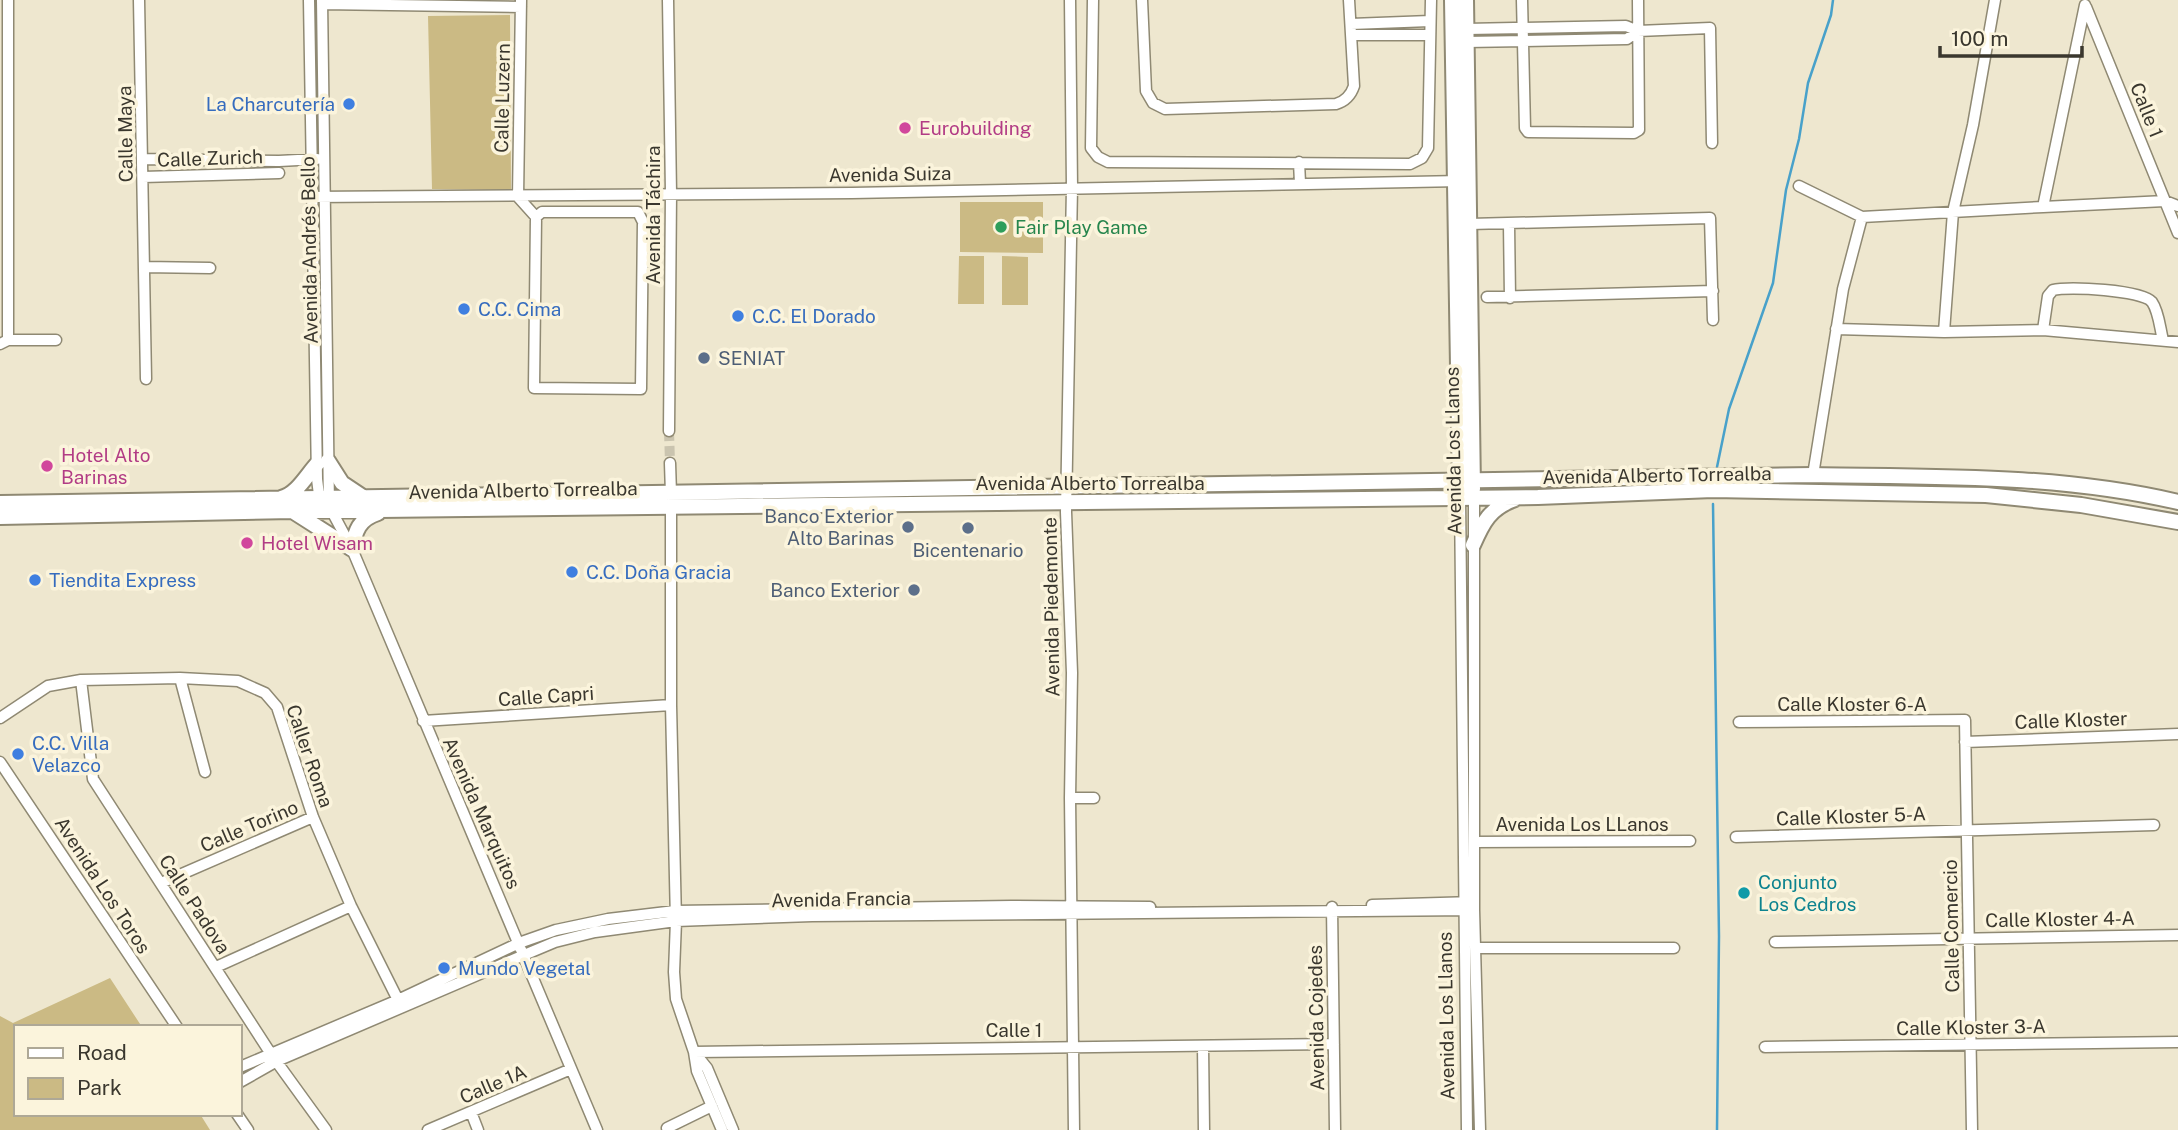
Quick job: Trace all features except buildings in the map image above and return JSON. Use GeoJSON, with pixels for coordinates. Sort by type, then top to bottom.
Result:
{"type":"FeatureCollection","features":[{"type":"Feature","properties":{"kind":"main road","name":"Avenida Los Llanos"},"geometry":{"type":"LineString","coordinates":[[1452,0],[1462,181],[1470,224],[1466,481]]}},
{"type":"Feature","properties":{"kind":"main road","name":"Avenida Los Llanos"},"geometry":{"type":"LineString","coordinates":[[1466,0],[1462,181],[1467,498]]}},
{"type":"Feature","properties":{"kind":"main road"},"geometry":{"type":"LineString","coordinates":[[278,499],[288,496],[322,463],[342,483],[364,498]]}},
{"type":"Feature","properties":{"kind":"main road","name":"Avenida Alberto Torrealba"},"geometry":{"type":"LineString","coordinates":[[1067,495],[1296,482],[1813,475],[2003,479],[2111,489],[2178,502]]}},
{"type":"Feature","properties":{"kind":"main road","name":"Avenida Alberto Torrealba"},"geometry":{"type":"LineString","coordinates":[[0,517],[293,511],[364,498],[671,500],[1067,495],[1467,498],[1713,490],[1986,495],[2081,505],[2178,522]]}},
{"type":"Feature","properties":{"kind":"main road"},"geometry":{"type":"LineString","coordinates":[[1474,545],[1492,510],[1523,497]]}},
{"type":"Feature","properties":{"kind":"main road","name":"Avenida Alberto Torrealba"},"geometry":{"type":"LineString","coordinates":[[0,503],[278,499],[383,511],[671,500]]}},
{"type":"Feature","properties":{"kind":"main road"},"geometry":{"type":"LineString","coordinates":[[293,511],[352,549],[360,523],[383,511]]}},
{"type":"Feature","properties":{"kind":"street"},"geometry":{"type":"LineString","coordinates":[[8,0],[4,342],[56,340]]}},
{"type":"Feature","properties":{"kind":"street","name":"Calle Maya"},"geometry":{"type":"LineString","coordinates":[[139,0],[146,379]]}},
{"type":"Feature","properties":{"kind":"street","name":"Avenida Andrés Bello"},"geometry":{"type":"LineString","coordinates":[[309,0],[312,197],[326,505]]}},
{"type":"Feature","properties":{"kind":"street","name":"Avenida Táchira"},"geometry":{"type":"LineString","coordinates":[[668,0],[671,193],[670,430]]}},
{"type":"Feature","properties":{"kind":"street","name":"Avenida Piedemonte"},"geometry":{"type":"LineString","coordinates":[[1070,0],[1072,187],[1067,495],[1072,673],[1070,798],[1074,1130]]}},
{"type":"Feature","properties":{"kind":"street"},"geometry":{"type":"LineString","coordinates":[[1093,0],[1091,148],[1098,157],[1108,162],[1410,164],[1423,158],[1429,148],[1431,0]]}},
{"type":"Feature","properties":{"kind":"street"},"geometry":{"type":"LineString","coordinates":[[1142,0],[1146,91],[1153,103],[1165,108],[1340,103],[1350,96],[1354,86],[1349,0]]}},
{"type":"Feature","properties":{"kind":"street"},"geometry":{"type":"LineString","coordinates":[[1522,0],[1525,128],[1528,132],[1634,133],[1639,130],[1637,0]]}},
{"type":"Feature","properties":{"kind":"street"},"geometry":{"type":"LineString","coordinates":[[1944,332],[1953,212],[1973,125],[1995,0]]}},
{"type":"Feature","properties":{"kind":"street"},"geometry":{"type":"LineString","coordinates":[[322,2],[521,4]]}},
{"type":"Feature","properties":{"kind":"street","name":"Avenida Andrés Bello"},"geometry":{"type":"LineString","coordinates":[[322,2],[325,158],[322,463]]}},
{"type":"Feature","properties":{"kind":"street"},"geometry":{"type":"LineString","coordinates":[[2043,207],[2084,3]]}},
{"type":"Feature","properties":{"kind":"street","name":"Calle 1"},"geometry":{"type":"LineString","coordinates":[[2084,3],[2178,233]]}},
{"type":"Feature","properties":{"kind":"street","name":"Calle Luzern"},"geometry":{"type":"LineString","coordinates":[[518,197],[521,4]]}},
{"type":"Feature","properties":{"kind":"street"},"geometry":{"type":"LineString","coordinates":[[1351,30],[1430,21]]}},
{"type":"Feature","properties":{"kind":"street"},"geometry":{"type":"LineString","coordinates":[[1466,35],[1522,28],[1626,26],[1638,31],[1710,28],[1712,143]]}},
{"type":"Feature","properties":{"kind":"street"},"geometry":{"type":"LineString","coordinates":[[1351,30],[1430,35]]}},
{"type":"Feature","properties":{"kind":"street"},"geometry":{"type":"LineString","coordinates":[[1466,35],[1522,41],[1626,39],[1638,31]]}},
{"type":"Feature","properties":{"kind":"street","name":"Calle Zurich"},"geometry":{"type":"LineString","coordinates":[[143,159],[279,161],[325,158]]}},
{"type":"Feature","properties":{"kind":"street"},"geometry":{"type":"LineString","coordinates":[[1299,162],[1300,183]]}},
{"type":"Feature","properties":{"kind":"street","name":"Calle Zurich"},"geometry":{"type":"LineString","coordinates":[[143,177],[279,173]]}},
{"type":"Feature","properties":{"kind":"street","name":"Avenida Suiza"},"geometry":{"type":"LineString","coordinates":[[312,197],[852,193],[1462,181]]}},
{"type":"Feature","properties":{"kind":"street"},"geometry":{"type":"LineString","coordinates":[[1799,186],[1862,217],[2165,201],[2178,206]]}},
{"type":"Feature","properties":{"kind":"street"},"geometry":{"type":"LineString","coordinates":[[518,197],[536,217],[534,388],[640,388],[643,222],[638,212],[542,212],[536,217]]}},
{"type":"Feature","properties":{"kind":"street"},"geometry":{"type":"LineString","coordinates":[[1813,475],[1843,289],[1862,217]]}},
{"type":"Feature","properties":{"kind":"street"},"geometry":{"type":"LineString","coordinates":[[1470,224],[1710,218],[1713,320]]}},
{"type":"Feature","properties":{"kind":"street"},"geometry":{"type":"LineString","coordinates":[[1509,224],[1510,298]]}},
{"type":"Feature","properties":{"kind":"street"},"geometry":{"type":"LineString","coordinates":[[144,267],[210,268]]}},
{"type":"Feature","properties":{"kind":"street"},"geometry":{"type":"LineString","coordinates":[[2043,330],[2048,296],[2053,290],[2067,288],[2104,291],[2149,299],[2155,309],[2163,340]]}},
{"type":"Feature","properties":{"kind":"street"},"geometry":{"type":"LineString","coordinates":[[1487,297],[1713,291]]}},
{"type":"Feature","properties":{"kind":"street"},"geometry":{"type":"LineString","coordinates":[[1836,329],[1944,332],[2043,330],[2178,342]]}},
{"type":"Feature","properties":{"kind":"street"},"geometry":{"type":"LineString","coordinates":[[670,463],[676,999],[694,1052],[733,1130]]}},
{"type":"Feature","properties":{"kind":"street","name":"Avenida Los Llanos"},"geometry":{"type":"LineString","coordinates":[[1467,498],[1474,545],[1474,842],[1469,906],[1475,948],[1480,1130]]}},
{"type":"Feature","properties":{"kind":"street","name":"Avenida Los Llanos"},"geometry":{"type":"LineString","coordinates":[[1466,1130],[1469,906],[1467,498]]}},
{"type":"Feature","properties":{"kind":"street","name":"Avenida Marquitos"},"geometry":{"type":"LineString","coordinates":[[326,505],[352,549],[597,1130]]}},
{"type":"Feature","properties":{"kind":"street"},"geometry":{"type":"LineString","coordinates":[[180,678],[205,772]]}},
{"type":"Feature","properties":{"kind":"street","name":"Caller Roma"},"geometry":{"type":"LineString","coordinates":[[0,718],[48,686],[81,680],[180,678],[238,681],[265,693],[277,707],[313,817],[351,906],[400,1004]]}},
{"type":"Feature","properties":{"kind":"street","name":"Calle Padova"},"geometry":{"type":"LineString","coordinates":[[81,680],[93,779],[274,1057],[326,1130]]}},
{"type":"Feature","properties":{"kind":"street","name":"Calle Capri"},"geometry":{"type":"LineString","coordinates":[[423,721],[671,705]]}},
{"type":"Feature","properties":{"kind":"street","name":"Calle Kloster 6-A"},"geometry":{"type":"LineString","coordinates":[[1739,722],[1965,720]]}},
{"type":"Feature","properties":{"kind":"street","name":"Calle Comercio"},"geometry":{"type":"LineString","coordinates":[[1965,720],[1972,1130]]}},
{"type":"Feature","properties":{"kind":"street","name":"Calle Kloster"},"geometry":{"type":"LineString","coordinates":[[1965,741],[2178,734]]}},
{"type":"Feature","properties":{"kind":"street","name":"Avenida Los Toros"},"geometry":{"type":"LineString","coordinates":[[0,762],[176,1025]]}},
{"type":"Feature","properties":{"kind":"street"},"geometry":{"type":"LineString","coordinates":[[1070,798],[1094,798]]}},
{"type":"Feature","properties":{"kind":"street","name":"Calle Torino"},"geometry":{"type":"LineString","coordinates":[[161,883],[313,817]]}},
{"type":"Feature","properties":{"kind":"street","name":"Calle Kloster 5-A"},"geometry":{"type":"LineString","coordinates":[[1736,837],[2154,825]]}},
{"type":"Feature","properties":{"kind":"street","name":"Avenida Los LLanos"},"geometry":{"type":"LineString","coordinates":[[1474,842],[1690,841]]}},
{"type":"Feature","properties":{"kind":"street"},"geometry":{"type":"LineString","coordinates":[[216,967],[351,906]]}},
{"type":"Feature","properties":{"kind":"street","name":"Avenida Francia"},"geometry":{"type":"LineString","coordinates":[[400,1004],[519,943],[556,930],[607,919],[1469,906]]}},
{"type":"Feature","properties":{"kind":"street","name":"Avenida Cojedes"},"geometry":{"type":"LineString","coordinates":[[1332,909],[1335,1130]]}},
{"type":"Feature","properties":{"kind":"street","name":"Avenida Francia"},"geometry":{"type":"LineString","coordinates":[[242,1067],[274,1057],[555,942],[676,916]]}},
{"type":"Feature","properties":{"kind":"street","name":"Calle Kloster 4-A"},"geometry":{"type":"LineString","coordinates":[[1775,942],[2178,935]]}},
{"type":"Feature","properties":{"kind":"street"},"geometry":{"type":"LineString","coordinates":[[1475,948],[1674,948]]}},
{"type":"Feature","properties":{"kind":"street","name":"Calle Kloster 3-A"},"geometry":{"type":"LineString","coordinates":[[1765,1047],[2178,1042]]}},
{"type":"Feature","properties":{"kind":"street","name":"Calle 1"},"geometry":{"type":"LineString","coordinates":[[694,1052],[1334,1044]]}},
{"type":"Feature","properties":{"kind":"street"},"geometry":{"type":"LineString","coordinates":[[1203,1046],[1204,1130]]}},
{"type":"Feature","properties":{"kind":"street","name":"Avenida Francia"},"geometry":{"type":"LineString","coordinates":[[242,1081],[274,1057]]}},
{"type":"Feature","properties":{"kind":"street","name":"Calle 1A"},"geometry":{"type":"LineString","coordinates":[[428,1130],[570,1069]]}},
{"type":"Feature","properties":{"kind":"street"},"geometry":{"type":"LineString","coordinates":[[702,1069],[722,1130]]}},
{"type":"Feature","properties":{"kind":"street"},"geometry":{"type":"LineString","coordinates":[[667,1128],[712,1106]]}},
{"type":"Feature","properties":{"kind":"street"},"geometry":{"type":"LineString","coordinates":[[471,1112],[478,1130]]}},
{"type":"Feature","properties":{"kind":"green space"},"geometry":{"type":"Polygon","coordinates":[[[510,15],[511,190],[432,189],[428,16],[510,15]]]}},
{"type":"Feature","properties":{"kind":"green space","name":"Fair Play Game"},"geometry":{"type":"Polygon","coordinates":[[[960,202],[1043,202],[1043,253],[960,252],[960,202]]]}},
{"type":"Feature","properties":{"kind":"green space"},"geometry":{"type":"Polygon","coordinates":[[[959,256],[984,256],[984,304],[958,304],[959,256]]]}},
{"type":"Feature","properties":{"kind":"green space"},"geometry":{"type":"Polygon","coordinates":[[[1002,256],[1028,257],[1028,305],[1002,305],[1002,256]]]}},
{"type":"Feature","properties":{"kind":"green space"},"geometry":{"type":"Polygon","coordinates":[[[110,978],[141,1025],[14,1025],[14,1116],[201,1116],[210,1130],[0,1130],[0,1016],[13,1023],[110,978]]]}},
{"type":"Feature","properties":{"kind":"waterway"},"geometry":{"type":"LineString","coordinates":[[1717,467],[1729,409],[1773,283],[1786,190],[1799,139],[1808,83],[1831,15],[1833,0]]}},
{"type":"Feature","properties":{"kind":"waterway"},"geometry":{"type":"LineString","coordinates":[[1713,504],[1719,936],[1717,1130]]}},
{"type":"Feature","properties":{"kind":"tunnel"},"geometry":{"type":"LineString","coordinates":[[669,431],[670,463]]}},
{"type":"Feature","properties":{"kind":"place","name":"La Charcutería"},"geometry":{"type":"Point","coordinates":[349,104]}},
{"type":"Feature","properties":{"kind":"place","name":"Eurobuilding"},"geometry":{"type":"Point","coordinates":[905,128]}},
{"type":"Feature","properties":{"kind":"place","name":"Fair Play Game"},"geometry":{"type":"Point","coordinates":[1001,227]}},
{"type":"Feature","properties":{"kind":"place","name":"C.C. Cima"},"geometry":{"type":"Point","coordinates":[464,309]}},
{"type":"Feature","properties":{"kind":"place","name":"C.C. El Dorado"},"geometry":{"type":"Point","coordinates":[738,316]}},
{"type":"Feature","properties":{"kind":"place","name":"SENIAT"},"geometry":{"type":"Point","coordinates":[704,358]}},
{"type":"Feature","properties":{"kind":"place","name":"Hotel Alto Barinas"},"geometry":{"type":"Point","coordinates":[47,466]}},
{"type":"Feature","properties":{"kind":"place","name":"Banco Exterior Alto Barinas"},"geometry":{"type":"Point","coordinates":[908,527]}},
{"type":"Feature","properties":{"kind":"place","name":"Bicentenario"},"geometry":{"type":"Point","coordinates":[968,528]}},
{"type":"Feature","properties":{"kind":"place","name":"Hotel Wisam"},"geometry":{"type":"Point","coordinates":[247,543]}},
{"type":"Feature","properties":{"kind":"place","name":"C.C. Doña Gracia"},"geometry":{"type":"Point","coordinates":[572,572]}},
{"type":"Feature","properties":{"kind":"place","name":"Tiendita Express"},"geometry":{"type":"Point","coordinates":[35,580]}},
{"type":"Feature","properties":{"kind":"place","name":"Banco Exterior"},"geometry":{"type":"Point","coordinates":[914,590]}},
{"type":"Feature","properties":{"kind":"place","name":"C.C. Villa Velazco"},"geometry":{"type":"Point","coordinates":[18,754]}},
{"type":"Feature","properties":{"kind":"place","name":"Conjunto Los Cedros"},"geometry":{"type":"Point","coordinates":[1744,893]}},
{"type":"Feature","properties":{"kind":"place","name":"Mundo Vegetal"},"geometry":{"type":"Point","coordinates":[444,968]}}]}
